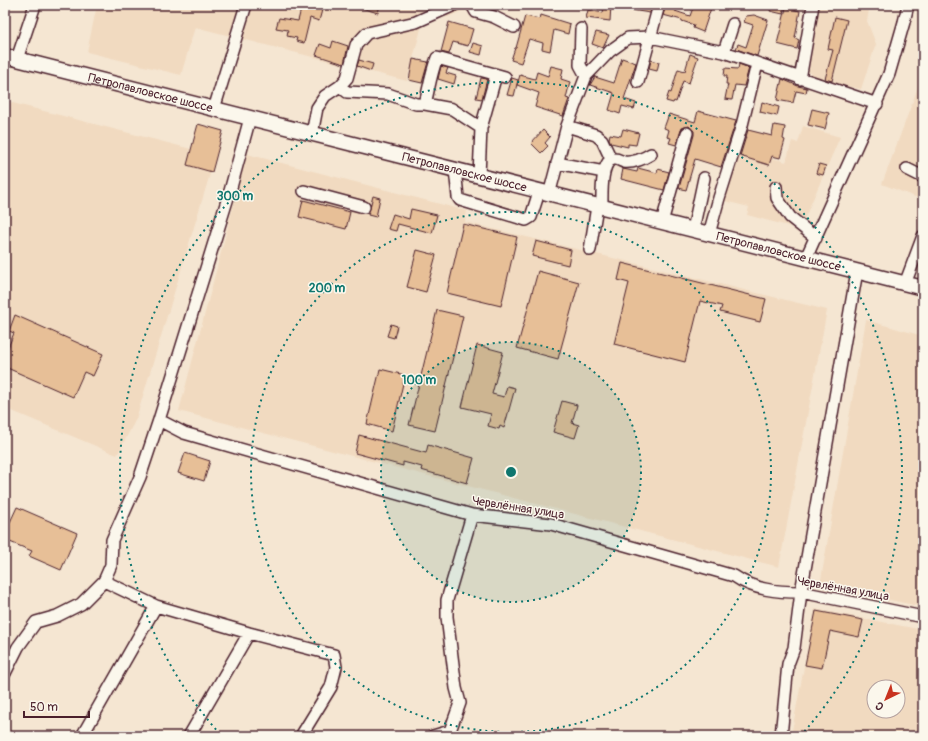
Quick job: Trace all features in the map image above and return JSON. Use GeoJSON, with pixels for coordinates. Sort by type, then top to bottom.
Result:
{"type":"FeatureCollection","features":[{"type":"Feature","properties":{"kind":"main road","name":"Петропавловское шоссе"},"geometry":{"type":"LineString","coordinates":[[11,58],[923,288]]}},
{"type":"Feature","properties":{"kind":"street"},"geometry":{"type":"LineString","coordinates":[[11,58],[35,5]]}},
{"type":"Feature","properties":{"kind":"street"},"geometry":{"type":"LineString","coordinates":[[214,109],[246,5]]}},
{"type":"Feature","properties":{"kind":"street"},"geometry":{"type":"LineString","coordinates":[[312,134],[317,108],[325,96],[340,86],[347,78],[356,45],[367,32],[416,22],[454,5]]}},
{"type":"Feature","properties":{"kind":"street"},"geometry":{"type":"LineString","coordinates":[[472,5],[476,12],[494,17],[514,27]]}},
{"type":"Feature","properties":{"kind":"street"},"geometry":{"type":"LineString","coordinates":[[638,82],[659,5]]}},
{"type":"Feature","properties":{"kind":"street"},"geometry":{"type":"LineString","coordinates":[[800,79],[813,5]]}},
{"type":"Feature","properties":{"kind":"street"},"geometry":{"type":"LineString","coordinates":[[806,258],[877,104],[889,74],[908,5]]}},
{"type":"Feature","properties":{"kind":"street"},"geometry":{"type":"LineString","coordinates":[[724,52],[733,24]]}},
{"type":"Feature","properties":{"kind":"street"},"geometry":{"type":"LineString","coordinates":[[581,29],[580,65],[586,76]]}},
{"type":"Feature","properties":{"kind":"street"},"geometry":{"type":"LineString","coordinates":[[455,170],[458,197],[460,200],[526,220],[531,217],[544,193],[557,163],[567,126],[586,76],[610,51],[628,38],[650,38],[724,52],[877,104]]}},
{"type":"Feature","properties":{"kind":"street"},"geometry":{"type":"LineString","coordinates":[[425,104],[430,88],[432,72],[437,58],[500,76],[481,128],[479,176]]}},
{"type":"Feature","properties":{"kind":"street"},"geometry":{"type":"LineString","coordinates":[[709,234],[742,124],[757,64]]}},
{"type":"Feature","properties":{"kind":"street"},"geometry":{"type":"LineString","coordinates":[[340,86],[347,92],[388,94],[416,104],[425,104],[452,109],[481,128]]}},
{"type":"Feature","properties":{"kind":"street"},"geometry":{"type":"LineString","coordinates":[[5,673],[18,647],[36,622],[57,616],[81,604],[104,581],[111,565],[112,540],[140,477],[159,420],[230,191],[250,118]]}},
{"type":"Feature","properties":{"kind":"street"},"geometry":{"type":"LineString","coordinates":[[567,126],[599,137],[611,160]]}},
{"type":"Feature","properties":{"kind":"street"},"geometry":{"type":"LineString","coordinates":[[662,222],[687,133]]}},
{"type":"Feature","properties":{"kind":"street"},"geometry":{"type":"LineString","coordinates":[[590,250],[600,207],[604,172],[608,163],[614,158],[625,162],[641,160],[651,154]]}},
{"type":"Feature","properties":{"kind":"street"},"geometry":{"type":"LineString","coordinates":[[557,163],[604,172]]}},
{"type":"Feature","properties":{"kind":"street"},"geometry":{"type":"LineString","coordinates":[[907,170],[923,177]]}},
{"type":"Feature","properties":{"kind":"street"},"geometry":{"type":"LineString","coordinates":[[693,230],[704,178]]}},
{"type":"Feature","properties":{"kind":"street"},"geometry":{"type":"LineString","coordinates":[[776,187],[777,198],[790,217],[816,238]]}},
{"type":"Feature","properties":{"kind":"street"},"geometry":{"type":"LineString","coordinates":[[304,191],[364,207]]}},
{"type":"Feature","properties":{"kind":"street"},"geometry":{"type":"LineString","coordinates":[[905,284],[923,236]]}},
{"type":"Feature","properties":{"kind":"street"},"geometry":{"type":"LineString","coordinates":[[781,736],[788,664],[794,648],[801,592],[857,271]]}},
{"type":"Feature","properties":{"kind":"street","name":"Червлённая улица"},"geometry":{"type":"LineString","coordinates":[[159,420],[184,432],[472,514],[551,524],[734,576],[746,584],[781,592],[801,592],[923,617]]}},
{"type":"Feature","properties":{"kind":"street"},"geometry":{"type":"LineString","coordinates":[[433,736],[450,731],[460,703],[456,688],[447,617],[447,600],[472,514]]}},
{"type":"Feature","properties":{"kind":"street"},"geometry":{"type":"LineString","coordinates":[[104,581],[156,606],[249,633],[334,655],[336,667],[331,687],[301,736]]}},
{"type":"Feature","properties":{"kind":"street"},"geometry":{"type":"LineString","coordinates":[[82,736],[156,606]]}},
{"type":"Feature","properties":{"kind":"street"},"geometry":{"type":"LineString","coordinates":[[189,736],[249,633]]}},
{"type":"Feature","properties":{"kind":"shaded area"},"geometry":{"type":"Polygon","coordinates":[[[97,5],[475,5],[448,17],[440,16],[422,25],[407,81],[195,27],[181,75],[87,52],[97,5]]]}},
{"type":"Feature","properties":{"kind":"shaded area"},"geometry":{"type":"Polygon","coordinates":[[[820,5],[870,5],[867,21],[876,44],[861,89],[821,81],[808,71],[820,5]]]}},
{"type":"Feature","properties":{"kind":"shaded area"},"geometry":{"type":"Polygon","coordinates":[[[923,74],[923,200],[882,184],[923,74]]]}},
{"type":"Feature","properties":{"kind":"shaded area"},"geometry":{"type":"Polygon","coordinates":[[[5,101],[191,149],[198,124],[223,131],[136,419],[117,455],[5,408],[5,101]]]}},
{"type":"Feature","properties":{"kind":"shaded area"},"geometry":{"type":"Polygon","coordinates":[[[803,126],[840,137],[800,229],[747,215],[749,207],[721,200],[738,148],[786,162],[792,141],[798,143],[803,126]]]}},
{"type":"Feature","properties":{"kind":"shaded area"},"geometry":{"type":"Polygon","coordinates":[[[247,154],[467,211],[465,222],[827,310],[779,567],[179,411],[247,154]]]}},
{"type":"Feature","properties":{"kind":"shaded area"},"geometry":{"type":"Polygon","coordinates":[[[866,320],[923,336],[923,607],[820,585],[866,320]]]}},
{"type":"Feature","properties":{"kind":"shaded area"},"geometry":{"type":"Polygon","coordinates":[[[815,609],[923,630],[923,736],[791,736],[815,609]]]}},
{"type":"Feature","properties":{"kind":"building"},"geometry":{"type":"Polygon","coordinates":[[[302,5],[322,10],[319,21],[310,18],[304,43],[296,41],[297,38],[287,36],[288,30],[276,28],[279,18],[298,21],[302,5]]]}},
{"type":"Feature","properties":{"kind":"building"},"geometry":{"type":"Polygon","coordinates":[[[358,5],[380,5],[378,13],[358,7],[358,5]]]}},
{"type":"Feature","properties":{"kind":"building"},"geometry":{"type":"Polygon","coordinates":[[[604,5],[611,5],[610,21],[586,18],[588,10],[603,13],[604,5]]]}},
{"type":"Feature","properties":{"kind":"building"},"geometry":{"type":"Polygon","coordinates":[[[626,5],[652,5],[650,13],[625,9],[626,5]]]}},
{"type":"Feature","properties":{"kind":"building"},"geometry":{"type":"Polygon","coordinates":[[[666,5],[677,5],[675,11],[690,16],[694,5],[712,5],[703,32],[693,28],[694,25],[663,15],[666,5]]]}},
{"type":"Feature","properties":{"kind":"building"},"geometry":{"type":"Polygon","coordinates":[[[771,5],[785,5],[783,14],[770,11],[771,5]]]}},
{"type":"Feature","properties":{"kind":"building"},"geometry":{"type":"Polygon","coordinates":[[[786,8],[800,11],[795,38],[799,40],[797,49],[777,44],[786,8]]]}},
{"type":"Feature","properties":{"kind":"building"},"geometry":{"type":"Polygon","coordinates":[[[541,15],[570,24],[568,34],[554,30],[550,51],[542,49],[543,43],[529,39],[521,63],[511,60],[525,16],[540,19],[541,15]]]}},
{"type":"Feature","properties":{"kind":"building"},"geometry":{"type":"Polygon","coordinates":[[[754,15],[768,20],[757,56],[736,49],[738,44],[746,47],[753,25],[744,22],[746,16],[754,15]]]}},
{"type":"Feature","properties":{"kind":"building"},"geometry":{"type":"Polygon","coordinates":[[[835,17],[847,20],[832,81],[825,79],[833,50],[828,49],[835,17]]]}},
{"type":"Feature","properties":{"kind":"building"},"geometry":{"type":"Polygon","coordinates":[[[449,22],[473,29],[468,46],[453,42],[449,54],[441,52],[449,22]]]}},
{"type":"Feature","properties":{"kind":"building"},"geometry":{"type":"Polygon","coordinates":[[[596,32],[609,35],[603,48],[592,44],[596,32]]]}},
{"type":"Feature","properties":{"kind":"building"},"geometry":{"type":"Polygon","coordinates":[[[333,41],[348,46],[344,64],[316,55],[320,44],[331,48],[333,41]]]}},
{"type":"Feature","properties":{"kind":"building"},"geometry":{"type":"Polygon","coordinates":[[[473,43],[483,46],[481,55],[470,52],[473,43]]]}},
{"type":"Feature","properties":{"kind":"building"},"geometry":{"type":"Polygon","coordinates":[[[690,54],[698,57],[689,83],[683,81],[676,102],[674,101],[673,103],[666,101],[669,92],[671,93],[678,69],[685,71],[690,54]]]}},
{"type":"Feature","properties":{"kind":"building"},"geometry":{"type":"Polygon","coordinates":[[[622,58],[636,63],[624,99],[636,103],[634,109],[622,106],[620,114],[609,110],[614,93],[590,85],[595,77],[614,83],[622,58]]]}},
{"type":"Feature","properties":{"kind":"building"},"geometry":{"type":"Polygon","coordinates":[[[413,59],[428,62],[422,83],[409,80],[413,59]]]}},
{"type":"Feature","properties":{"kind":"building"},"geometry":{"type":"Polygon","coordinates":[[[359,60],[373,64],[371,71],[357,66],[359,60]]]}},
{"type":"Feature","properties":{"kind":"building"},"geometry":{"type":"Polygon","coordinates":[[[651,60],[659,62],[657,71],[649,69],[651,60]]]}},
{"type":"Feature","properties":{"kind":"building"},"geometry":{"type":"Polygon","coordinates":[[[739,64],[749,68],[744,86],[735,85],[732,100],[725,99],[728,84],[726,84],[727,76],[724,76],[725,68],[738,69],[739,64]]]}},
{"type":"Feature","properties":{"kind":"building"},"geometry":{"type":"Polygon","coordinates":[[[441,66],[448,68],[446,73],[456,76],[454,84],[438,79],[441,66]]]}},
{"type":"Feature","properties":{"kind":"building"},"geometry":{"type":"Polygon","coordinates":[[[551,66],[563,69],[561,79],[570,82],[566,98],[569,99],[563,116],[535,107],[539,93],[517,85],[520,75],[535,79],[537,72],[548,76],[551,66]]]}},
{"type":"Feature","properties":{"kind":"building"},"geometry":{"type":"Polygon","coordinates":[[[481,78],[487,79],[482,99],[476,98],[481,78]]]}},
{"type":"Feature","properties":{"kind":"building"},"geometry":{"type":"Polygon","coordinates":[[[512,78],[518,80],[514,96],[507,95],[512,78]]]}},
{"type":"Feature","properties":{"kind":"building"},"geometry":{"type":"Polygon","coordinates":[[[782,79],[807,88],[806,93],[796,91],[793,103],[777,100],[782,79]]]}},
{"type":"Feature","properties":{"kind":"building"},"geometry":{"type":"Polygon","coordinates":[[[762,102],[779,107],[777,116],[760,112],[762,102]]]}},
{"type":"Feature","properties":{"kind":"building"},"geometry":{"type":"Polygon","coordinates":[[[812,109],[829,113],[825,129],[808,125],[812,109]]]}},
{"type":"Feature","properties":{"kind":"building"},"geometry":{"type":"Polygon","coordinates":[[[698,111],[736,121],[721,167],[695,159],[686,190],[679,188],[694,131],[689,126],[682,128],[676,145],[669,143],[671,138],[667,137],[669,130],[664,128],[669,114],[695,122],[698,111]]]}},
{"type":"Feature","properties":{"kind":"building"},"geometry":{"type":"Polygon","coordinates":[[[198,124],[223,131],[212,172],[187,165],[198,124]]]}},
{"type":"Feature","properties":{"kind":"building"},"geometry":{"type":"Polygon","coordinates":[[[774,125],[785,127],[783,139],[785,140],[780,158],[772,156],[769,165],[740,156],[748,130],[772,136],[774,125]]]}},
{"type":"Feature","properties":{"kind":"building"},"geometry":{"type":"Polygon","coordinates":[[[623,129],[639,133],[636,145],[628,144],[628,147],[611,143],[609,139],[610,134],[621,136],[623,129]]]}},
{"type":"Feature","properties":{"kind":"building"},"geometry":{"type":"Polygon","coordinates":[[[543,130],[550,137],[545,143],[548,146],[541,153],[531,143],[543,130]]]}},
{"type":"Feature","properties":{"kind":"building"},"geometry":{"type":"Polygon","coordinates":[[[819,164],[826,166],[823,175],[816,173],[819,164]]]}},
{"type":"Feature","properties":{"kind":"building"},"geometry":{"type":"Polygon","coordinates":[[[638,168],[657,173],[658,169],[669,172],[664,190],[621,179],[623,169],[637,172],[638,168]]]}},
{"type":"Feature","properties":{"kind":"building"},"geometry":{"type":"Polygon","coordinates":[[[373,196],[380,198],[376,217],[368,215],[373,196]]]}},
{"type":"Feature","properties":{"kind":"building"},"geometry":{"type":"Polygon","coordinates":[[[303,200],[350,212],[346,229],[299,217],[303,200]]]}},
{"type":"Feature","properties":{"kind":"building"},"geometry":{"type":"Polygon","coordinates":[[[411,209],[437,215],[432,233],[398,224],[396,231],[388,229],[393,214],[409,219],[411,209]]]}},
{"type":"Feature","properties":{"kind":"building"},"geometry":{"type":"Polygon","coordinates":[[[463,224],[517,237],[501,306],[447,293],[463,224]]]}},
{"type":"Feature","properties":{"kind":"building"},"geometry":{"type":"Polygon","coordinates":[[[536,241],[571,250],[568,265],[532,256],[536,241]]]}},
{"type":"Feature","properties":{"kind":"building"},"geometry":{"type":"Polygon","coordinates":[[[417,250],[436,255],[426,292],[407,287],[417,250]]]}},
{"type":"Feature","properties":{"kind":"building"},"geometry":{"type":"Polygon","coordinates":[[[622,263],[766,299],[760,322],[720,312],[722,306],[700,301],[685,362],[614,344],[629,283],[618,280],[622,263]]]}},
{"type":"Feature","properties":{"kind":"building"},"geometry":{"type":"Polygon","coordinates":[[[538,271],[579,282],[558,359],[517,348],[538,271]]]}},
{"type":"Feature","properties":{"kind":"building"},"geometry":{"type":"Polygon","coordinates":[[[437,310],[463,316],[435,431],[409,425],[437,310]]]}},
{"type":"Feature","properties":{"kind":"building"},"geometry":{"type":"Polygon","coordinates":[[[15,315],[103,354],[93,376],[84,372],[73,397],[5,367],[5,355],[14,333],[9,331],[15,315]]]}},
{"type":"Feature","properties":{"kind":"building"},"geometry":{"type":"Polygon","coordinates":[[[391,324],[397,326],[394,338],[387,336],[391,324]]]}},
{"type":"Feature","properties":{"kind":"building"},"geometry":{"type":"Polygon","coordinates":[[[477,345],[503,352],[492,394],[504,397],[507,386],[515,388],[504,428],[500,426],[499,429],[488,426],[491,414],[462,407],[477,345]]]}},
{"type":"Feature","properties":{"kind":"building"},"geometry":{"type":"Polygon","coordinates":[[[380,369],[405,375],[392,431],[367,424],[380,369]]]}},
{"type":"Feature","properties":{"kind":"building"},"geometry":{"type":"Polygon","coordinates":[[[562,401],[577,405],[572,423],[579,425],[575,438],[553,432],[562,401]]]}},
{"type":"Feature","properties":{"kind":"building"},"geometry":{"type":"Polygon","coordinates":[[[359,435],[426,453],[428,445],[474,458],[467,483],[421,470],[422,467],[403,462],[403,466],[355,453],[359,435]]]}},
{"type":"Feature","properties":{"kind":"building"},"geometry":{"type":"Polygon","coordinates":[[[185,453],[210,461],[204,481],[178,473],[185,453]]]}},
{"type":"Feature","properties":{"kind":"building"},"geometry":{"type":"Polygon","coordinates":[[[17,507],[77,533],[61,570],[29,556],[32,551],[5,540],[5,533],[17,507]]]}},
{"type":"Feature","properties":{"kind":"building"},"geometry":{"type":"Polygon","coordinates":[[[816,611],[863,620],[859,637],[830,631],[822,668],[805,665],[816,611]]]}}]}
